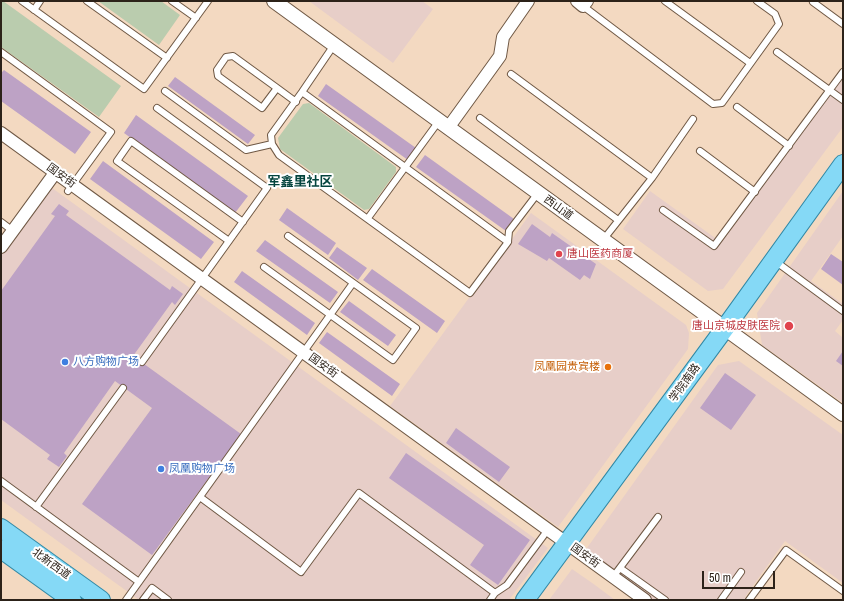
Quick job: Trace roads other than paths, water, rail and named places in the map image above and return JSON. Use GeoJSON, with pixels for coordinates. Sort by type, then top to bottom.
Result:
{"type":"FeatureCollection","features":[{"type":"Feature","properties":{"kind":"main road","name":"学院南路"},"geometry":{"type":"LineString","coordinates":[[525,600],[774,261],[843,164]]}},
{"type":"Feature","properties":{"kind":"main road","name":"北新西道"},"geometry":{"type":"LineString","coordinates":[[1,528],[101,600]]}},
{"type":"Feature","properties":{"kind":"main road","name":"北新西道"},"geometry":{"type":"LineString","coordinates":[[2,551],[72,600]]}},
{"type":"Feature","properties":{"kind":"street","name":"西山道"},"geometry":{"type":"LineString","coordinates":[[274,1],[843,414]]}},
{"type":"Feature","properties":{"kind":"street"},"geometry":{"type":"LineString","coordinates":[[444,124],[500,56],[503,37],[528,1]]}},
{"type":"Feature","properties":{"kind":"street","name":"国安街"},"geometry":{"type":"LineString","coordinates":[[1,133],[70,188],[200,281],[544,535],[617,572],[645,600]]}},
{"type":"Feature","properties":{"kind":"street","name":"国安街"},"geometry":{"type":"LineString","coordinates":[[1,142],[53,175]]}},
{"type":"Feature","properties":{"kind":"street"},"geometry":{"type":"LineString","coordinates":[[2,244],[53,175]]}},
{"type":"Feature","properties":{"kind":"street","name":"国安街"},"geometry":{"type":"LineString","coordinates":[[302,356],[564,546],[632,600]]}},
{"type":"Feature","properties":{"kind":"lane"},"geometry":{"type":"LineString","coordinates":[[22,1],[144,90],[208,1]]}},
{"type":"Feature","properties":{"kind":"lane"},"geometry":{"type":"LineString","coordinates":[[34,10],[40,1]]}},
{"type":"Feature","properties":{"kind":"lane"},"geometry":{"type":"LineString","coordinates":[[87,1],[167,58]]}},
{"type":"Feature","properties":{"kind":"lane"},"geometry":{"type":"LineString","coordinates":[[172,1],[196,18]]}},
{"type":"Feature","properties":{"kind":"lane"},"geometry":{"type":"LineString","coordinates":[[665,1],[750,63]]}},
{"type":"Feature","properties":{"kind":"lane"},"geometry":{"type":"LineString","coordinates":[[582,3],[713,104],[722,103],[779,24],[775,14],[757,1]]}},
{"type":"Feature","properties":{"kind":"lane"},"geometry":{"type":"LineString","coordinates":[[813,2],[843,24]]}},
{"type":"Feature","properties":{"kind":"lane"},"geometry":{"type":"LineString","coordinates":[[334,45],[296,102],[271,135],[272,144],[279,154],[470,293],[508,242],[509,231],[538,193]]}},
{"type":"Feature","properties":{"kind":"lane"},"geometry":{"type":"LineString","coordinates":[[1,52],[111,132],[70,188]]}},
{"type":"Feature","properties":{"kind":"lane"},"geometry":{"type":"LineString","coordinates":[[778,52],[843,100]]}},
{"type":"Feature","properties":{"kind":"lane"},"geometry":{"type":"LineString","coordinates":[[276,88],[262,108],[218,76],[217,70],[226,58],[233,56],[296,102]]}},
{"type":"Feature","properties":{"kind":"lane"},"geometry":{"type":"LineString","coordinates":[[664,210],[714,246],[843,72]]}},
{"type":"Feature","properties":{"kind":"lane"},"geometry":{"type":"LineString","coordinates":[[511,74],[652,178]]}},
{"type":"Feature","properties":{"kind":"lane"},"geometry":{"type":"LineString","coordinates":[[165,91],[246,150],[272,144]]}},
{"type":"Feature","properties":{"kind":"lane"},"geometry":{"type":"LineString","coordinates":[[302,92],[508,242]]}},
{"type":"Feature","properties":{"kind":"lane"},"geometry":{"type":"LineString","coordinates":[[142,362],[267,188],[157,108]]}},
{"type":"Feature","properties":{"kind":"lane"},"geometry":{"type":"LineString","coordinates":[[737,108],[789,146]]}},
{"type":"Feature","properties":{"kind":"lane"},"geometry":{"type":"LineString","coordinates":[[480,118],[618,220]]}},
{"type":"Feature","properties":{"kind":"lane"},"geometry":{"type":"LineString","coordinates":[[603,240],[652,178],[692,118]]}},
{"type":"Feature","properties":{"kind":"lane"},"geometry":{"type":"LineString","coordinates":[[368,218],[405,167],[444,124]]}},
{"type":"Feature","properties":{"kind":"lane"},"geometry":{"type":"LineString","coordinates":[[229,241],[118,160],[131,141],[243,222]]}},
{"type":"Feature","properties":{"kind":"lane"},"geometry":{"type":"LineString","coordinates":[[700,151],[755,192]]}},
{"type":"Feature","properties":{"kind":"lane"},"geometry":{"type":"LineString","coordinates":[[1,222],[13,231]]}},
{"type":"Feature","properties":{"kind":"lane"},"geometry":{"type":"LineString","coordinates":[[264,267],[393,360],[416,328],[288,236]]}},
{"type":"Feature","properties":{"kind":"lane"},"geometry":{"type":"LineString","coordinates":[[774,261],[843,310]]}},
{"type":"Feature","properties":{"kind":"lane"},"geometry":{"type":"LineString","coordinates":[[126,600],[353,283]]}},
{"type":"Feature","properties":{"kind":"lane"},"geometry":{"type":"LineString","coordinates":[[36,507],[123,388]]}},
{"type":"Feature","properties":{"kind":"lane"},"geometry":{"type":"LineString","coordinates":[[1,481],[139,582]]}},
{"type":"Feature","properties":{"kind":"lane"},"geometry":{"type":"LineString","coordinates":[[200,497],[301,572],[359,493],[495,593]]}},
{"type":"Feature","properties":{"kind":"lane"},"geometry":{"type":"LineString","coordinates":[[658,517],[617,572],[665,600]]}},
{"type":"Feature","properties":{"kind":"lane"},"geometry":{"type":"LineString","coordinates":[[490,600],[495,593],[507,585],[544,535]]}},
{"type":"Feature","properties":{"kind":"lane"},"geometry":{"type":"LineString","coordinates":[[753,599],[786,550],[843,591]]}},
{"type":"Feature","properties":{"kind":"lane"},"geometry":{"type":"LineString","coordinates":[[720,600],[740,572]]}},
{"type":"Feature","properties":{"kind":"lane"},"geometry":{"type":"LineString","coordinates":[[143,600],[152,588],[168,600]]}},
{"type":"Feature","properties":{"kind":"place","name":"唐山医药商厦"},"geometry":{"type":"Point","coordinates":[559,254]}},
{"type":"Feature","properties":{"kind":"place","name":"唐山京城皮肤医院"},"geometry":{"type":"Point","coordinates":[789,326]}},
{"type":"Feature","properties":{"kind":"place","name":"八方购物广场"},"geometry":{"type":"Point","coordinates":[65,362]}},
{"type":"Feature","properties":{"kind":"place","name":"凤凰园贵宾楼"},"geometry":{"type":"Point","coordinates":[608,367]}},
{"type":"Feature","properties":{"kind":"place","name":"凤凰购物广场"},"geometry":{"type":"Point","coordinates":[161,469]}},
{"type":"Feature","properties":{"kind":"district","name":"军鑫里社区"},"geometry":{"type":"Point","coordinates":[300,183]}}]}
